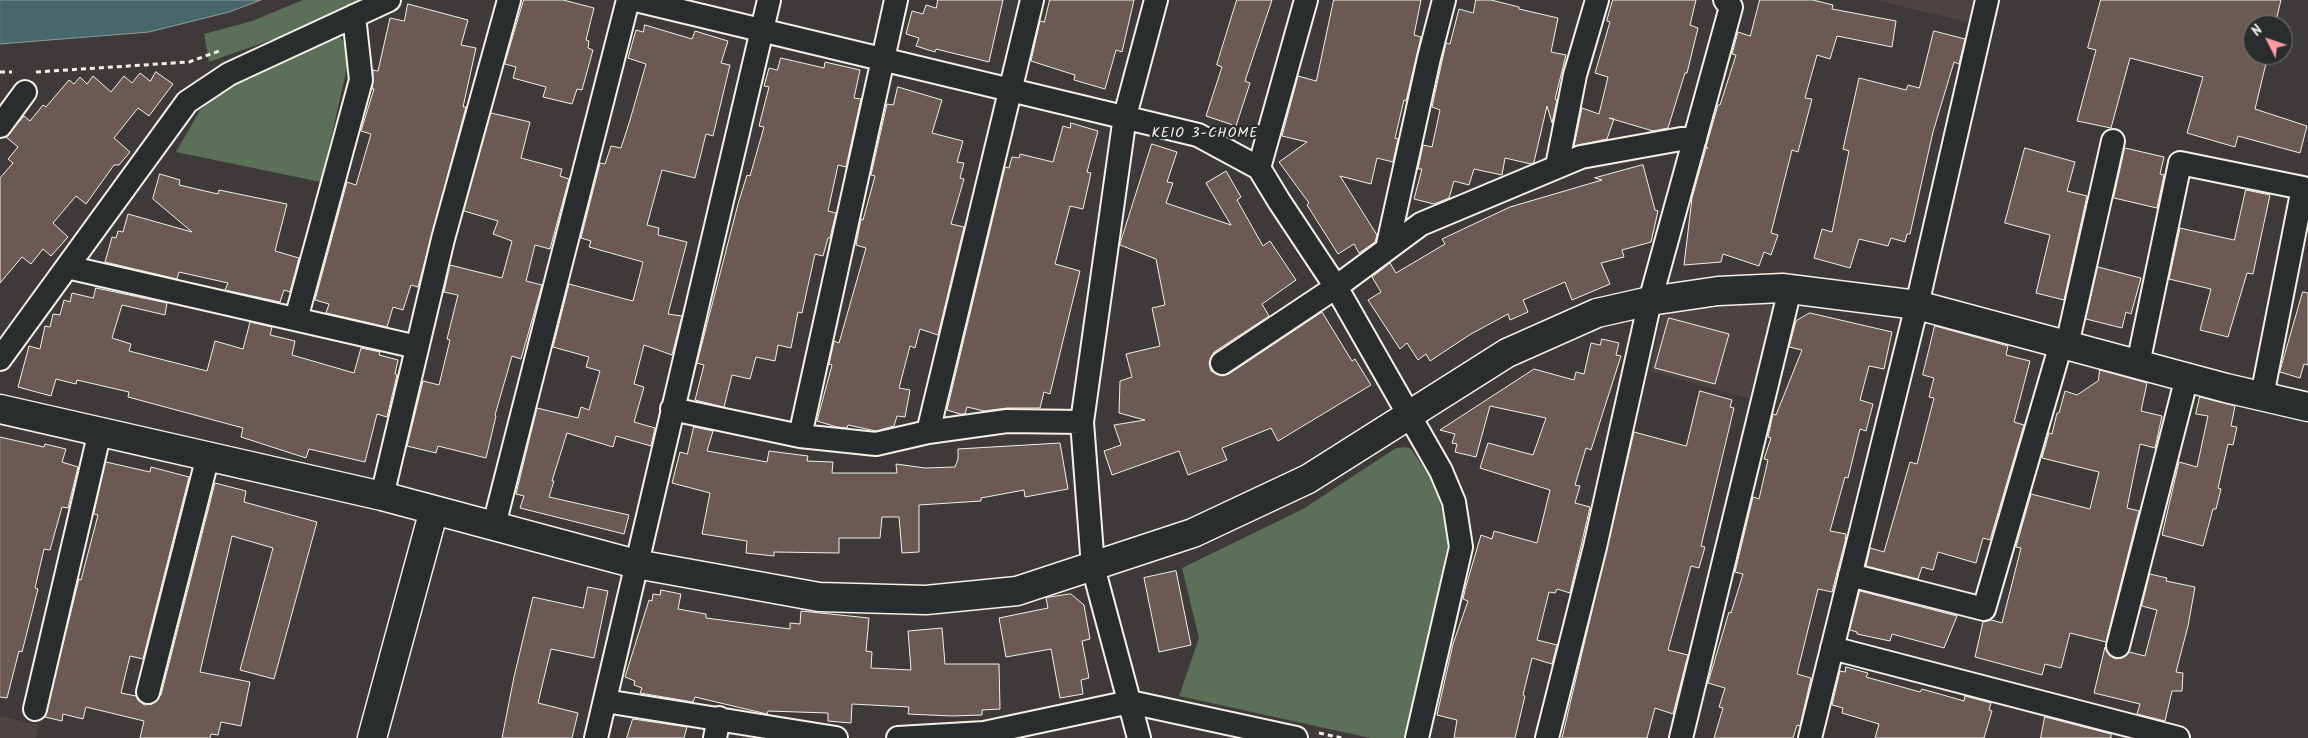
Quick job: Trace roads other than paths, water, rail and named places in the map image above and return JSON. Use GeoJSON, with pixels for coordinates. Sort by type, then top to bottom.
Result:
{"type":"FeatureCollection","features":[{"type":"Feature","properties":{"kind":"street"},"geometry":{"type":"LineString","coordinates":[[0,359],[187,102],[229,74],[389,0]]}},
{"type":"Feature","properties":{"kind":"street"},"geometry":{"type":"LineString","coordinates":[[382,496],[443,239],[509,0]]}},
{"type":"Feature","properties":{"kind":"street"},"geometry":{"type":"LineString","coordinates":[[494,525],[628,0]]}},
{"type":"Feature","properties":{"kind":"street"},"geometry":{"type":"LineString","coordinates":[[636,0],[1198,135],[1259,168],[1336,287],[1441,471],[1454,502],[1461,547],[1417,738]]}},
{"type":"Feature","properties":{"kind":"street"},"geometry":{"type":"LineString","coordinates":[[596,738],[769,0]]}},
{"type":"Feature","properties":{"kind":"street"},"geometry":{"type":"LineString","coordinates":[[800,436],[896,0]]}},
{"type":"Feature","properties":{"kind":"street"},"geometry":{"type":"LineString","coordinates":[[928,432],[1009,89],[1032,0]]}},
{"type":"Feature","properties":{"kind":"street"},"geometry":{"type":"LineString","coordinates":[[1139,738],[1093,567],[1082,422],[1125,116],[1156,0]]}},
{"type":"Feature","properties":{"kind":"street"},"geometry":{"type":"LineString","coordinates":[[1259,168],[1306,0]]}},
{"type":"Feature","properties":{"kind":"street"},"geometry":{"type":"LineString","coordinates":[[1387,250],[1429,58],[1444,0]]}},
{"type":"Feature","properties":{"kind":"street"},"geometry":{"type":"LineString","coordinates":[[1557,166],[1575,75],[1597,0]]}},
{"type":"Feature","properties":{"kind":"street"},"geometry":{"type":"LineString","coordinates":[[1547,738],[1595,547],[1650,301],[1731,8],[1725,0]]}},
{"type":"Feature","properties":{"kind":"street"},"geometry":{"type":"LineString","coordinates":[[1810,738],[1917,305],[1987,0]]}},
{"type":"Feature","properties":{"kind":"street"},"geometry":{"type":"LineString","coordinates":[[296,319],[361,80],[354,16]]}},
{"type":"Feature","properties":{"kind":"street"},"geometry":{"type":"LineString","coordinates":[[0,126],[21,82]]}},
{"type":"Feature","properties":{"kind":"street"},"geometry":{"type":"LineString","coordinates":[[1222,363],[1336,287],[1421,224],[1580,158],[1681,139],[1695,139]]}},
{"type":"Feature","properties":{"kind":"street"},"geometry":{"type":"LineString","coordinates":[[1850,575],[1984,609],[2064,344],[2113,141]]}},
{"type":"Feature","properties":{"kind":"street"},"geometry":{"type":"LineString","coordinates":[[2138,364],[2180,163],[2303,188],[2262,396]]}},
{"type":"Feature","properties":{"kind":"street"},"geometry":{"type":"LineString","coordinates":[[67,267],[417,347]]}},
{"type":"Feature","properties":{"kind":"street"},"geometry":{"type":"LineString","coordinates":[[1681,738],[1790,289]]}},
{"type":"Feature","properties":{"kind":"street"},"geometry":{"type":"LineString","coordinates":[[0,409],[382,496],[636,564],[819,596],[926,600],[1017,591],[1193,533],[1308,479],[1507,353],[1597,313],[1650,301],[1718,291],[1790,289],[1917,305],[2187,377],[2308,407]]}},
{"type":"Feature","properties":{"kind":"street"},"geometry":{"type":"LineString","coordinates":[[2118,646],[2187,377]]}},
{"type":"Feature","properties":{"kind":"street"},"geometry":{"type":"LineString","coordinates":[[672,409],[800,436],[876,444],[928,432],[1007,421],[1082,422]]}},
{"type":"Feature","properties":{"kind":"street"},"geometry":{"type":"LineString","coordinates":[[35,709],[100,432]]}},
{"type":"Feature","properties":{"kind":"street"},"geometry":{"type":"LineString","coordinates":[[148,692],[208,456]]}},
{"type":"Feature","properties":{"kind":"street"},"geometry":{"type":"LineString","coordinates":[[372,738],[434,510]]}},
{"type":"Feature","properties":{"kind":"street"},"geometry":{"type":"LineString","coordinates":[[1832,648],[2178,738]]}},
{"type":"Feature","properties":{"kind":"street"},"geometry":{"type":"LineString","coordinates":[[605,701],[717,728],[836,738]]}},
{"type":"Feature","properties":{"kind":"street"},"geometry":{"type":"LineString","coordinates":[[898,738],[983,735],[1130,702],[1301,736]]}},
{"type":"Feature","properties":{"kind":"water"},"geometry":{"type":"Polygon","coordinates":[[[0,0],[261,0],[229,12],[149,32],[0,44],[0,0]]]}},
{"type":"Feature","properties":{"kind":"district","name":"KEIO 3-CHOME"},"geometry":{"type":"Point","coordinates":[1205,135]}}]}
